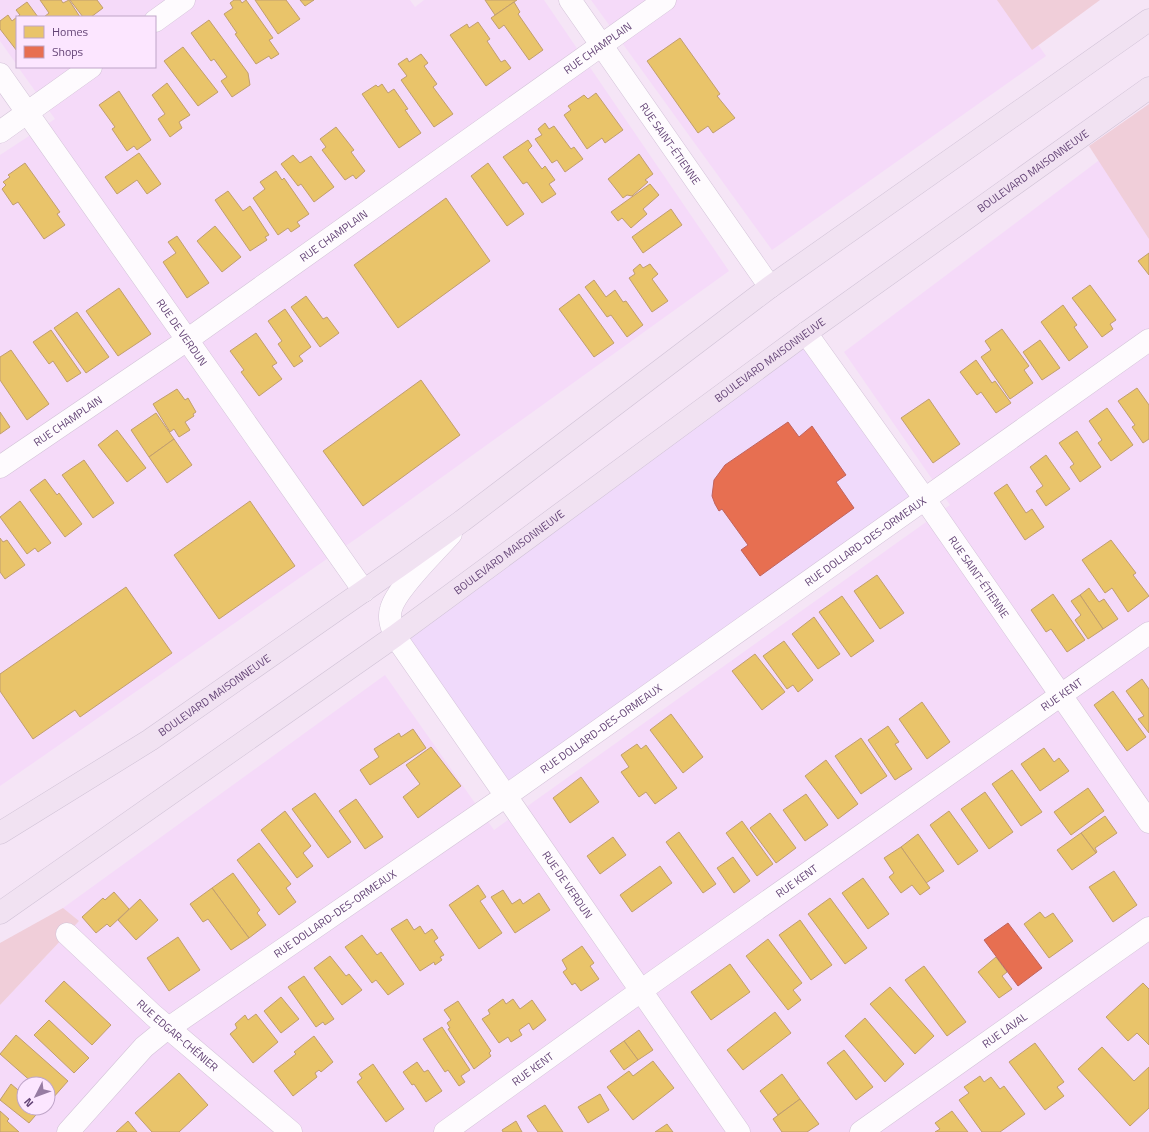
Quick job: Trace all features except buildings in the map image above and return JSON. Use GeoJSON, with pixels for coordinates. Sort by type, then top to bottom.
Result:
{"type":"FeatureCollection","features":[{"type":"Feature","properties":{"kind":"main road","name":"BOULEVARD MAISONNEUVE"},"geometry":{"type":"LineString","coordinates":[[0,833],[150,740],[364,591],[462,521],[770,287],[1149,20]]}},
{"type":"Feature","properties":{"kind":"main road","name":"BOULEVARD MAISONNEUVE"},"geometry":{"type":"LineString","coordinates":[[0,913],[395,636],[806,333],[1149,88]]}},
{"type":"Feature","properties":{"kind":"street"},"geometry":{"type":"LineString","coordinates":[[156,20],[184,0]]}},
{"type":"Feature","properties":{"kind":"street","name":"RUE SAINT-ÉTIENNE"},"geometry":{"type":"LineString","coordinates":[[570,0],[770,287]]}},
{"type":"Feature","properties":{"kind":"street","name":"RUE CHAMPLAIN"},"geometry":{"type":"LineString","coordinates":[[0,467],[187,340],[665,0]]}},
{"type":"Feature","properties":{"kind":"street"},"geometry":{"type":"LineString","coordinates":[[0,132],[90,68]]}},
{"type":"Feature","properties":{"kind":"street","name":"RUE DE VERDUN"},"geometry":{"type":"LineString","coordinates":[[0,74],[364,591]]}},
{"type":"Feature","properties":{"kind":"street","name":"RUE SAINT-ÉTIENNE"},"geometry":{"type":"LineString","coordinates":[[806,333],[924,498],[1149,822]]}},
{"type":"Feature","properties":{"kind":"street","name":"RUE DOLLARD-DES-ORMEAUX"},"geometry":{"type":"LineString","coordinates":[[68,1132],[144,1047],[168,1028],[506,796],[924,498],[1149,340]]}},
{"type":"Feature","properties":{"kind":"street","name":"BOULEVARD MAISONNEUVE"},"geometry":{"type":"LineString","coordinates":[[395,636],[389,618],[391,608],[396,598],[462,521]]}},
{"type":"Feature","properties":{"kind":"street","name":"RUE KENT"},"geometry":{"type":"LineString","coordinates":[[445,1132],[641,991],[1149,633]]}},
{"type":"Feature","properties":{"kind":"street","name":"RUE DE VERDUN"},"geometry":{"type":"LineString","coordinates":[[395,636],[739,1132]]}},
{"type":"Feature","properties":{"kind":"street","name":"RUE LAVAL"},"geometry":{"type":"LineString","coordinates":[[861,1132],[1149,928]]}},
{"type":"Feature","properties":{"kind":"street","name":"RUE EDGAR-CHÉNIER"},"geometry":{"type":"LineString","coordinates":[[67,934],[168,1028],[291,1132]]}},
{"type":"Feature","properties":{"kind":"shaded area"},"geometry":{"type":"Polygon","coordinates":[[[0,0],[410,0],[415,7],[424,0],[544,0],[729,271],[360,536],[0,786],[0,155],[55,119],[19,68],[156,68],[156,16],[16,16],[16,64],[0,41],[0,0]]]}},
{"type":"Feature","properties":{"kind":"shaded area"},"geometry":{"type":"Polygon","coordinates":[[[591,0],[1007,0],[1046,56],[772,250],[591,0]]]}},
{"type":"Feature","properties":{"kind":"shaded area"},"geometry":{"type":"Polygon","coordinates":[[[997,0],[1100,0],[1032,50],[997,0]]]}},
{"type":"Feature","properties":{"kind":"shaded area"},"geometry":{"type":"Polygon","coordinates":[[[1149,104],[1149,239],[1089,146],[1149,104]]]}},
{"type":"Feature","properties":{"kind":"shaded area"},"geometry":{"type":"Polygon","coordinates":[[[1110,152],[1149,212],[1149,1132],[0,1132],[0,1005],[79,921],[63,908],[385,675],[494,830],[950,505],[844,352],[1110,152]]]}},
{"type":"Feature","properties":{"kind":"shaded area"},"geometry":{"type":"Polygon","coordinates":[[[806,333],[924,498],[506,796],[395,636],[806,333]]]}},
{"type":"Feature","properties":{"kind":"shaded area"},"geometry":{"type":"Polygon","coordinates":[[[63,908],[79,921],[0,1005],[0,943],[63,908]]]}}]}
